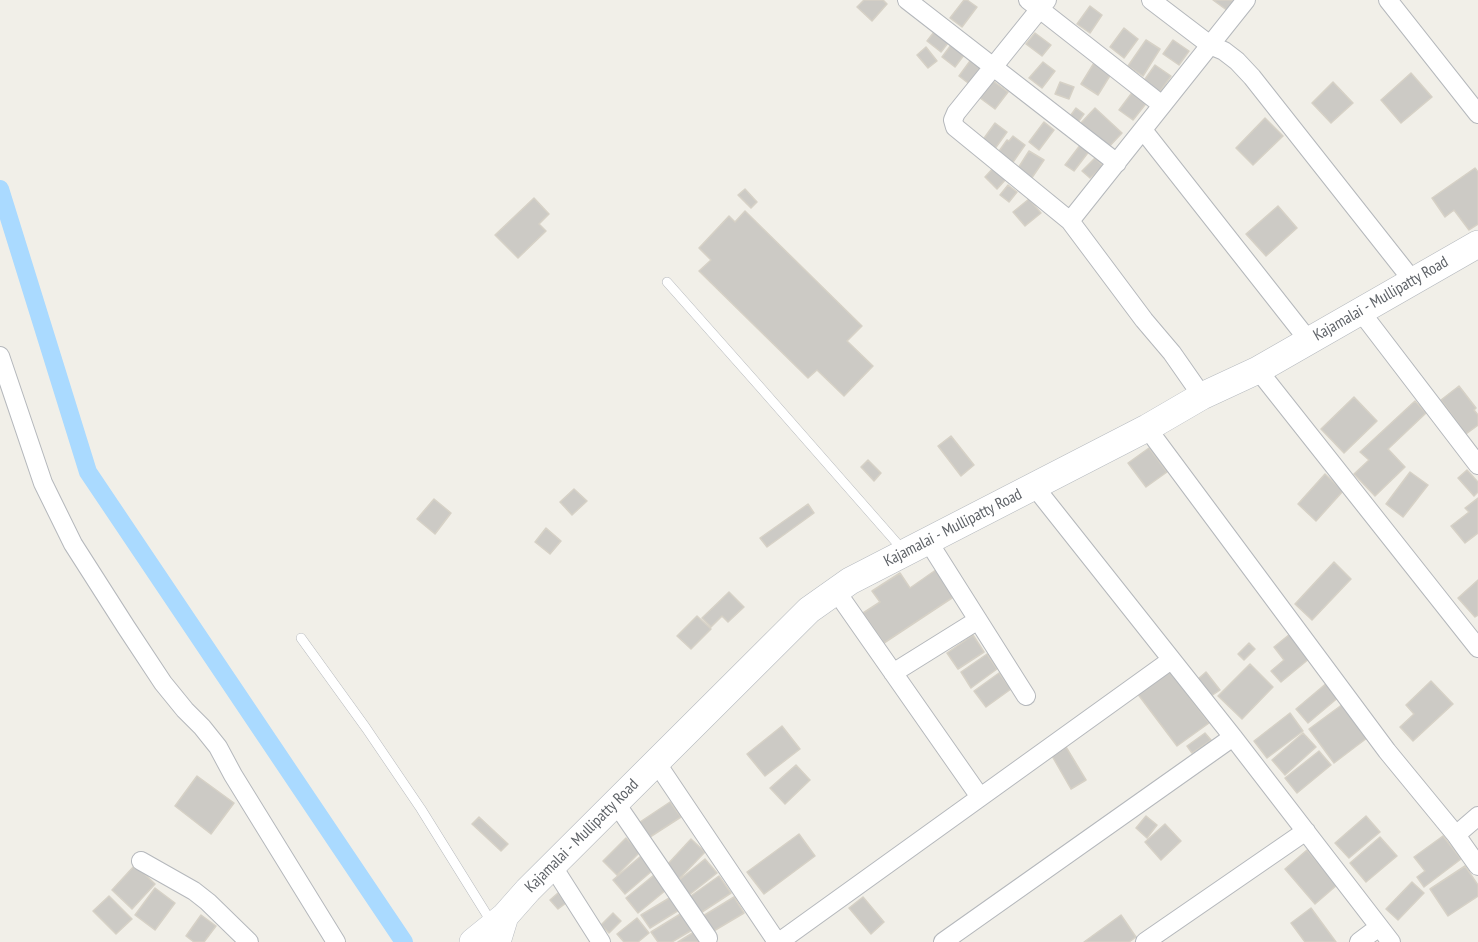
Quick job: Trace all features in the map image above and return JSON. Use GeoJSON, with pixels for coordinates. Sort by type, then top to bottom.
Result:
{"type":"FeatureCollection","features":[{"type":"Feature","properties":{"kind":"main road","name":"Kajamalai - Mullipatty Road"},"geometry":{"type":"LineString","coordinates":[[492,931],[552,865],[809,610],[850,581],[1147,428],[1202,396],[1258,370],[1478,244]]}},
{"type":"Feature","properties":{"kind":"street"},"geometry":{"type":"LineString","coordinates":[[907,0],[1117,163]]}},
{"type":"Feature","properties":{"kind":"street"},"geometry":{"type":"LineString","coordinates":[[1151,0],[1210,45],[1224,51],[1252,76],[1413,281]]}},
{"type":"Feature","properties":{"kind":"street"},"geometry":{"type":"LineString","coordinates":[[1070,221],[1246,0]]}},
{"type":"Feature","properties":{"kind":"street"},"geometry":{"type":"LineString","coordinates":[[1388,0],[1478,114]]}},
{"type":"Feature","properties":{"kind":"street"},"geometry":{"type":"LineString","coordinates":[[1162,105],[1038,3],[994,67],[952,120],[955,127],[1070,221],[1144,320],[1172,353],[1202,396]]}},
{"type":"Feature","properties":{"kind":"street"},"geometry":{"type":"LineString","coordinates":[[1143,130],[1309,341]]}},
{"type":"Feature","properties":{"kind":"street"},"geometry":{"type":"LineString","coordinates":[[1361,312],[1478,465]]}},
{"type":"Feature","properties":{"kind":"street"},"geometry":{"type":"LineString","coordinates":[[0,356],[43,483],[73,544],[164,683],[218,747],[336,942]]}},
{"type":"Feature","properties":{"kind":"street"},"geometry":{"type":"LineString","coordinates":[[1258,370],[1478,648]]}},
{"type":"Feature","properties":{"kind":"street"},"geometry":{"type":"LineString","coordinates":[[1147,428],[1387,751],[1456,835],[1478,866]]}},
{"type":"Feature","properties":{"kind":"street"},"geometry":{"type":"LineString","coordinates":[[1034,486],[1233,737],[1391,942]]}},
{"type":"Feature","properties":{"kind":"street"},"geometry":{"type":"LineString","coordinates":[[916,547],[978,620],[1026,696]]}},
{"type":"Feature","properties":{"kind":"street"},"geometry":{"type":"LineString","coordinates":[[836,591],[980,797]]}},
{"type":"Feature","properties":{"kind":"street"},"geometry":{"type":"LineString","coordinates":[[893,673],[978,620]]}},
{"type":"Feature","properties":{"kind":"street"},"geometry":{"type":"LineString","coordinates":[[656,762],[778,942],[1171,660]]}},
{"type":"Feature","properties":{"kind":"street"},"geometry":{"type":"LineString","coordinates":[[943,942],[1233,737]]}},
{"type":"Feature","properties":{"kind":"street"},"geometry":{"type":"LineString","coordinates":[[615,802],[708,938]]}},
{"type":"Feature","properties":{"kind":"street"},"geometry":{"type":"LineString","coordinates":[[1456,835],[1478,816]]}},
{"type":"Feature","properties":{"kind":"street"},"geometry":{"type":"LineString","coordinates":[[1145,942],[1306,831]]}},
{"type":"Feature","properties":{"kind":"street"},"geometry":{"type":"LineString","coordinates":[[141,861],[194,891],[249,942]]}},
{"type":"Feature","properties":{"kind":"street"},"geometry":{"type":"LineString","coordinates":[[552,865],[601,942]]}},
{"type":"Feature","properties":{"kind":"street"},"geometry":{"type":"LineString","coordinates":[[1359,942],[1379,927]]}},
{"type":"Feature","properties":{"kind":"lane"},"geometry":{"type":"LineString","coordinates":[[667,282],[760,387],[916,547]]}},
{"type":"Feature","properties":{"kind":"lane"},"geometry":{"type":"LineString","coordinates":[[302,638],[415,800],[492,931]]}},
{"type":"Feature","properties":{"kind":"building"},"geometry":{"type":"Polygon","coordinates":[[[864,0],[883,0],[887,4],[872,21],[857,7],[864,0]]]}},
{"type":"Feature","properties":{"kind":"building"},"geometry":{"type":"Polygon","coordinates":[[[964,0],[977,7],[962,27],[950,18],[964,0]]]}},
{"type":"Feature","properties":{"kind":"building"},"geometry":{"type":"Polygon","coordinates":[[[1213,0],[1236,0],[1228,11],[1213,0]]]}},
{"type":"Feature","properties":{"kind":"building"},"geometry":{"type":"Polygon","coordinates":[[[1090,6],[1102,15],[1090,33],[1077,24],[1090,6]]]}},
{"type":"Feature","properties":{"kind":"building"},"geometry":{"type":"Polygon","coordinates":[[[1124,28],[1138,39],[1124,58],[1110,47],[1124,28]]]}},
{"type":"Feature","properties":{"kind":"building"},"geometry":{"type":"Polygon","coordinates":[[[934,32],[948,43],[941,52],[927,41],[934,32]]]}},
{"type":"Feature","properties":{"kind":"building"},"geometry":{"type":"Polygon","coordinates":[[[1035,33],[1051,45],[1042,56],[1026,44],[1035,33]]]}},
{"type":"Feature","properties":{"kind":"building"},"geometry":{"type":"Polygon","coordinates":[[[1146,40],[1160,49],[1143,76],[1128,66],[1146,40]]]}},
{"type":"Feature","properties":{"kind":"building"},"geometry":{"type":"Polygon","coordinates":[[[1173,40],[1189,51],[1179,65],[1163,54],[1173,40]]]}},
{"type":"Feature","properties":{"kind":"building"},"geometry":{"type":"Polygon","coordinates":[[[951,45],[964,55],[955,67],[942,57],[951,45]]]}},
{"type":"Feature","properties":{"kind":"building"},"geometry":{"type":"Polygon","coordinates":[[[926,47],[937,61],[928,68],[917,55],[926,47]]]}},
{"type":"Feature","properties":{"kind":"building"},"geometry":{"type":"Polygon","coordinates":[[[970,61],[983,71],[972,86],[959,76],[970,61]]]}},
{"type":"Feature","properties":{"kind":"building"},"geometry":{"type":"Polygon","coordinates":[[[1043,62],[1055,71],[1042,88],[1029,78],[1043,62]]]}},
{"type":"Feature","properties":{"kind":"building"},"geometry":{"type":"Polygon","coordinates":[[[1094,63],[1111,74],[1098,95],[1081,84],[1094,63]]]}},
{"type":"Feature","properties":{"kind":"building"},"geometry":{"type":"Polygon","coordinates":[[[1155,65],[1171,76],[1159,93],[1143,82],[1155,65]]]}},
{"type":"Feature","properties":{"kind":"building"},"geometry":{"type":"Polygon","coordinates":[[[1411,73],[1432,97],[1401,123],[1381,100],[1411,73]]]}},
{"type":"Feature","properties":{"kind":"building"},"geometry":{"type":"Polygon","coordinates":[[[989,78],[1008,92],[995,109],[976,95],[989,78]]]}},
{"type":"Feature","properties":{"kind":"building"},"geometry":{"type":"Polygon","coordinates":[[[1060,82],[1074,87],[1069,99],[1055,94],[1060,82]]]}},
{"type":"Feature","properties":{"kind":"building"},"geometry":{"type":"Polygon","coordinates":[[[1333,82],[1353,103],[1331,123],[1312,103],[1333,82]]]}},
{"type":"Feature","properties":{"kind":"building"},"geometry":{"type":"Polygon","coordinates":[[[1134,90],[1148,101],[1133,120],[1119,110],[1134,90]]]}},
{"type":"Feature","properties":{"kind":"building"},"geometry":{"type":"Polygon","coordinates":[[[1076,108],[1084,114],[1076,125],[1068,119],[1076,108]]]}},
{"type":"Feature","properties":{"kind":"building"},"geometry":{"type":"Polygon","coordinates":[[[1095,108],[1122,133],[1106,150],[1079,125],[1095,108]]]}},
{"type":"Feature","properties":{"kind":"building"},"geometry":{"type":"Polygon","coordinates":[[[1265,118],[1283,136],[1253,165],[1236,148],[1265,118]]]}},
{"type":"Feature","properties":{"kind":"building"},"geometry":{"type":"Polygon","coordinates":[[[1044,122],[1054,130],[1039,150],[1029,142],[1044,122]]]}},
{"type":"Feature","properties":{"kind":"building"},"geometry":{"type":"Polygon","coordinates":[[[995,123],[1007,132],[994,150],[982,141],[995,123]]]}},
{"type":"Feature","properties":{"kind":"building"},"geometry":{"type":"Polygon","coordinates":[[[1013,136],[1025,145],[1011,165],[997,154],[1007,140],[1009,141],[1013,136]]]}},
{"type":"Feature","properties":{"kind":"building"},"geometry":{"type":"Polygon","coordinates":[[[1081,144],[1090,150],[1074,171],[1065,165],[1081,144]]]}},
{"type":"Feature","properties":{"kind":"building"},"geometry":{"type":"Polygon","coordinates":[[[1029,151],[1044,160],[1029,182],[1015,173],[1029,151]]]}},
{"type":"Feature","properties":{"kind":"building"},"geometry":{"type":"Polygon","coordinates":[[[1095,158],[1103,166],[1090,178],[1082,171],[1095,158]]]}},
{"type":"Feature","properties":{"kind":"building"},"geometry":{"type":"Polygon","coordinates":[[[995,166],[1007,178],[997,189],[985,177],[995,166]]]}},
{"type":"Feature","properties":{"kind":"building"},"geometry":{"type":"Polygon","coordinates":[[[1475,168],[1478,172],[1478,224],[1469,230],[1454,210],[1445,217],[1432,198],[1475,168]]]}},
{"type":"Feature","properties":{"kind":"building"},"geometry":{"type":"Polygon","coordinates":[[[1008,185],[1017,192],[1009,202],[1000,195],[1008,185]]]}},
{"type":"Feature","properties":{"kind":"building"},"geometry":{"type":"Polygon","coordinates":[[[745,189],[757,202],[751,208],[738,195],[745,189]]]}},
{"type":"Feature","properties":{"kind":"building"},"geometry":{"type":"Polygon","coordinates":[[[534,198],[549,214],[539,224],[546,231],[518,258],[495,235],[534,198]]]}},
{"type":"Feature","properties":{"kind":"building"},"geometry":{"type":"Polygon","coordinates":[[[1029,199],[1041,213],[1025,226],[1013,212],[1029,199]]]}},
{"type":"Feature","properties":{"kind":"building"},"geometry":{"type":"Polygon","coordinates":[[[1278,206],[1297,228],[1266,256],[1246,234],[1278,206]]]}},
{"type":"Feature","properties":{"kind":"building"},"geometry":{"type":"Polygon","coordinates":[[[745,211],[862,326],[847,341],[873,366],[844,396],[817,370],[808,378],[699,271],[711,260],[699,248],[729,216],[735,222],[745,211]]]}},
{"type":"Feature","properties":{"kind":"building"},"geometry":{"type":"Polygon","coordinates":[[[1459,386],[1476,408],[1474,410],[1478,415],[1478,425],[1466,434],[1441,400],[1459,386]]]}},
{"type":"Feature","properties":{"kind":"building"},"geometry":{"type":"Polygon","coordinates":[[[1354,397],[1377,421],[1344,453],[1321,429],[1354,397]]]}},
{"type":"Feature","properties":{"kind":"building"},"geometry":{"type":"Polygon","coordinates":[[[1415,401],[1426,413],[1388,449],[1405,467],[1375,496],[1354,474],[1369,460],[1360,452],[1415,401]]]}},
{"type":"Feature","properties":{"kind":"building"},"geometry":{"type":"Polygon","coordinates":[[[951,436],[974,465],[961,476],[938,446],[951,436]]]}},
{"type":"Feature","properties":{"kind":"building"},"geometry":{"type":"Polygon","coordinates":[[[1149,448],[1167,472],[1146,487],[1128,463],[1149,448]]]}},
{"type":"Feature","properties":{"kind":"building"},"geometry":{"type":"Polygon","coordinates":[[[868,460],[881,473],[874,481],[861,467],[868,460]]]}},
{"type":"Feature","properties":{"kind":"building"},"geometry":{"type":"Polygon","coordinates":[[[1467,470],[1478,482],[1478,492],[1474,496],[1458,478],[1467,470]]]}},
{"type":"Feature","properties":{"kind":"building"},"geometry":{"type":"Polygon","coordinates":[[[1410,472],[1428,485],[1403,517],[1386,504],[1410,472]]]}},
{"type":"Feature","properties":{"kind":"building"},"geometry":{"type":"Polygon","coordinates":[[[1325,474],[1343,491],[1316,521],[1298,504],[1325,474]]]}},
{"type":"Feature","properties":{"kind":"building"},"geometry":{"type":"Polygon","coordinates":[[[574,489],[587,501],[572,515],[560,502],[574,489]]]}},
{"type":"Feature","properties":{"kind":"building"},"geometry":{"type":"Polygon","coordinates":[[[1478,498],[1478,533],[1465,543],[1451,526],[1469,512],[1465,508],[1478,498]]]}},
{"type":"Feature","properties":{"kind":"building"},"geometry":{"type":"Polygon","coordinates":[[[434,499],[451,513],[435,534],[417,519],[434,499]]]}},
{"type":"Feature","properties":{"kind":"building"},"geometry":{"type":"Polygon","coordinates":[[[808,504],[814,513],[767,547],[760,538],[808,504]]]}},
{"type":"Feature","properties":{"kind":"building"},"geometry":{"type":"Polygon","coordinates":[[[546,528],[561,541],[550,554],[535,542],[546,528]]]}},
{"type":"Feature","properties":{"kind":"building"},"geometry":{"type":"Polygon","coordinates":[[[1334,562],[1351,579],[1312,620],[1295,604],[1334,562]]]}},
{"type":"Feature","properties":{"kind":"building"},"geometry":{"type":"Polygon","coordinates":[[[940,567],[958,594],[884,643],[863,613],[880,602],[872,591],[900,573],[910,588],[940,567]]]}},
{"type":"Feature","properties":{"kind":"building"},"geometry":{"type":"Polygon","coordinates":[[[1478,580],[1478,615],[1475,617],[1458,598],[1478,580]]]}},
{"type":"Feature","properties":{"kind":"building"},"geometry":{"type":"Polygon","coordinates":[[[729,592],[744,607],[728,622],[722,616],[711,627],[702,618],[729,592]]]}},
{"type":"Feature","properties":{"kind":"building"},"geometry":{"type":"Polygon","coordinates":[[[697,616],[711,629],[691,649],[677,636],[697,616]]]}},
{"type":"Feature","properties":{"kind":"building"},"geometry":{"type":"Polygon","coordinates":[[[1290,634],[1310,658],[1281,682],[1271,671],[1284,660],[1274,647],[1290,634]]]}},
{"type":"Feature","properties":{"kind":"building"},"geometry":{"type":"Polygon","coordinates":[[[973,635],[984,652],[958,669],[947,653],[973,635]]]}},
{"type":"Feature","properties":{"kind":"building"},"geometry":{"type":"Polygon","coordinates":[[[1249,643],[1255,649],[1244,660],[1238,654],[1249,643]]]}},
{"type":"Feature","properties":{"kind":"building"},"geometry":{"type":"Polygon","coordinates":[[[987,654],[997,669],[971,688],[961,672],[987,654]]]}},
{"type":"Feature","properties":{"kind":"building"},"geometry":{"type":"Polygon","coordinates":[[[1250,664],[1273,687],[1242,719],[1218,696],[1250,664]]]}},
{"type":"Feature","properties":{"kind":"building"},"geometry":{"type":"Polygon","coordinates":[[[1168,669],[1209,723],[1177,746],[1137,693],[1168,669]]]}},
{"type":"Feature","properties":{"kind":"building"},"geometry":{"type":"Polygon","coordinates":[[[1206,672],[1220,690],[1211,696],[1198,679],[1206,672]]]}},
{"type":"Feature","properties":{"kind":"building"},"geometry":{"type":"Polygon","coordinates":[[[999,673],[1011,689],[986,707],[974,691],[999,673]]]}},
{"type":"Feature","properties":{"kind":"building"},"geometry":{"type":"Polygon","coordinates":[[[1431,681],[1453,704],[1413,741],[1400,727],[1414,714],[1406,705],[1431,681]]]}},
{"type":"Feature","properties":{"kind":"building"},"geometry":{"type":"Polygon","coordinates":[[[1328,682],[1340,696],[1308,723],[1296,709],[1328,682]]]}},
{"type":"Feature","properties":{"kind":"building"},"geometry":{"type":"Polygon","coordinates":[[[1343,704],[1367,738],[1334,763],[1309,729],[1343,704]]]}},
{"type":"Feature","properties":{"kind":"building"},"geometry":{"type":"Polygon","coordinates":[[[1290,713],[1303,731],[1267,758],[1254,741],[1290,713]]]}},
{"type":"Feature","properties":{"kind":"building"},"geometry":{"type":"Polygon","coordinates":[[[782,726],[800,749],[765,776],[747,754],[782,726]]]}},
{"type":"Feature","properties":{"kind":"building"},"geometry":{"type":"Polygon","coordinates":[[[1205,733],[1211,740],[1192,753],[1187,746],[1205,733]]]}},
{"type":"Feature","properties":{"kind":"building"},"geometry":{"type":"Polygon","coordinates":[[[1303,733],[1316,747],[1285,775],[1272,760],[1303,733]]]}},
{"type":"Feature","properties":{"kind":"building"},"geometry":{"type":"Polygon","coordinates":[[[1066,747],[1086,780],[1071,789],[1052,756],[1066,747]]]}},
{"type":"Feature","properties":{"kind":"building"},"geometry":{"type":"Polygon","coordinates":[[[1319,751],[1331,765],[1297,793],[1285,778],[1319,751]]]}},
{"type":"Feature","properties":{"kind":"building"},"geometry":{"type":"Polygon","coordinates":[[[796,765],[810,780],[785,804],[770,788],[796,765]]]}},
{"type":"Feature","properties":{"kind":"building"},"geometry":{"type":"Polygon","coordinates":[[[197,776],[234,803],[211,834],[175,806],[197,776]]]}},
{"type":"Feature","properties":{"kind":"building"},"geometry":{"type":"Polygon","coordinates":[[[670,802],[681,817],[650,837],[640,822],[670,802]]]}},
{"type":"Feature","properties":{"kind":"building"},"geometry":{"type":"Polygon","coordinates":[[[1146,816],[1157,825],[1147,838],[1136,828],[1146,816]]]}},
{"type":"Feature","properties":{"kind":"building"},"geometry":{"type":"Polygon","coordinates":[[[1366,816],[1380,832],[1349,858],[1335,843],[1366,816]]]}},
{"type":"Feature","properties":{"kind":"building"},"geometry":{"type":"Polygon","coordinates":[[[479,817],[508,844],[501,851],[472,824],[479,817]]]}},
{"type":"Feature","properties":{"kind":"building"},"geometry":{"type":"Polygon","coordinates":[[[1165,824],[1181,841],[1161,860],[1145,842],[1165,824]]]}},
{"type":"Feature","properties":{"kind":"building"},"geometry":{"type":"Polygon","coordinates":[[[799,834],[815,856],[764,894],[747,872],[799,834]]]}},
{"type":"Feature","properties":{"kind":"building"},"geometry":{"type":"Polygon","coordinates":[[[1443,836],[1461,859],[1424,887],[1417,877],[1425,871],[1414,857],[1443,836]]]}},
{"type":"Feature","properties":{"kind":"building"},"geometry":{"type":"Polygon","coordinates":[[[1380,837],[1397,856],[1366,882],[1350,863],[1380,837]]]}},
{"type":"Feature","properties":{"kind":"building"},"geometry":{"type":"Polygon","coordinates":[[[626,838],[640,852],[617,875],[603,861],[626,838]]]}},
{"type":"Feature","properties":{"kind":"building"},"geometry":{"type":"Polygon","coordinates":[[[691,839],[705,852],[679,879],[666,866],[691,839]]]}},
{"type":"Feature","properties":{"kind":"building"},"geometry":{"type":"Polygon","coordinates":[[[1307,850],[1337,885],[1315,904],[1285,869],[1307,850]]]}},
{"type":"Feature","properties":{"kind":"building"},"geometry":{"type":"Polygon","coordinates":[[[641,856],[653,870],[625,894],[613,880],[641,856]]]}},
{"type":"Feature","properties":{"kind":"building"},"geometry":{"type":"Polygon","coordinates":[[[705,859],[717,873],[689,895],[678,881],[705,859]]]}},
{"type":"Feature","properties":{"kind":"building"},"geometry":{"type":"Polygon","coordinates":[[[135,865],[155,884],[132,909],[112,890],[135,865]]]}},
{"type":"Feature","properties":{"kind":"building"},"geometry":{"type":"Polygon","coordinates":[[[1465,866],[1478,885],[1478,896],[1448,916],[1430,889],[1465,866]]]}},
{"type":"Feature","properties":{"kind":"building"},"geometry":{"type":"Polygon","coordinates":[[[654,875],[666,890],[638,913],[626,898],[654,875]]]}},
{"type":"Feature","properties":{"kind":"building"},"geometry":{"type":"Polygon","coordinates":[[[719,876],[731,893],[699,914],[688,898],[719,876]]]}},
{"type":"Feature","properties":{"kind":"building"},"geometry":{"type":"Polygon","coordinates":[[[1412,882],[1424,893],[1398,920],[1386,909],[1412,882]]]}},
{"type":"Feature","properties":{"kind":"building"},"geometry":{"type":"Polygon","coordinates":[[[155,888],[175,903],[155,930],[135,915],[155,888]]]}},
{"type":"Feature","properties":{"kind":"building"},"geometry":{"type":"Polygon","coordinates":[[[558,893],[566,903],[558,909],[550,900],[558,893]]]}},
{"type":"Feature","properties":{"kind":"building"},"geometry":{"type":"Polygon","coordinates":[[[109,896],[132,919],[116,934],[93,911],[109,896]]]}},
{"type":"Feature","properties":{"kind":"building"},"geometry":{"type":"Polygon","coordinates":[[[671,897],[679,910],[650,928],[641,915],[671,897]]]}},
{"type":"Feature","properties":{"kind":"building"},"geometry":{"type":"Polygon","coordinates":[[[734,897],[744,913],[712,932],[703,916],[734,897]]]}},
{"type":"Feature","properties":{"kind":"building"},"geometry":{"type":"Polygon","coordinates":[[[863,897],[884,922],[871,934],[849,908],[863,897]]]}},
{"type":"Feature","properties":{"kind":"building"},"geometry":{"type":"Polygon","coordinates":[[[1311,908],[1336,942],[1305,942],[1291,923],[1311,908]]]}},
{"type":"Feature","properties":{"kind":"building"},"geometry":{"type":"Polygon","coordinates":[[[613,913],[621,921],[609,933],[601,925],[613,913]]]}},
{"type":"Feature","properties":{"kind":"building"},"geometry":{"type":"Polygon","coordinates":[[[682,913],[692,930],[672,942],[658,942],[651,932],[682,913]]]}},
{"type":"Feature","properties":{"kind":"building"},"geometry":{"type":"Polygon","coordinates":[[[201,915],[216,926],[204,942],[194,942],[186,936],[201,915]]]}},
{"type":"Feature","properties":{"kind":"building"},"geometry":{"type":"Polygon","coordinates":[[[1121,915],[1136,937],[1129,942],[1084,942],[1121,915]]]}},
{"type":"Feature","properties":{"kind":"building"},"geometry":{"type":"Polygon","coordinates":[[[637,918],[649,933],[638,942],[624,942],[617,934],[637,918]]]}},
{"type":"Feature","properties":{"kind":"building"},"geometry":{"type":"Polygon","coordinates":[[[694,932],[700,942],[678,942],[694,932]]]}},
{"type":"Feature","properties":{"kind":"waterway"},"geometry":{"type":"LineString","coordinates":[[0,189],[88,472],[404,942]]}}]}
